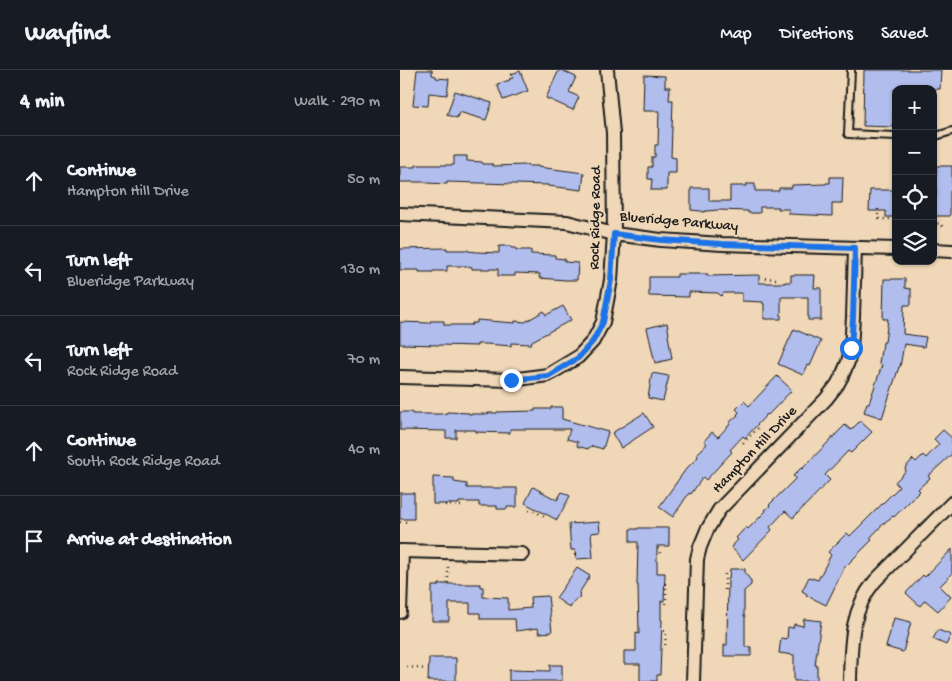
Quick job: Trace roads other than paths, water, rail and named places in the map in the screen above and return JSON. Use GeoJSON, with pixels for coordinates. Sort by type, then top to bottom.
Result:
{"type":"FeatureCollection","features":[{"type":"Feature","properties":{"kind":"street","name":"Rock Ridge Road"},"geometry":{"type":"LineString","coordinates":[[400,377],[511,380],[548,376],[578,358],[593,341],[603,322],[611,280],[614,234],[613,133],[607,70]]}},
{"type":"Feature","properties":{"kind":"street","name":"Blueridge Parkway"},"geometry":{"type":"LineString","coordinates":[[400,214],[567,222],[614,234],[687,242],[892,249]]}},
{"type":"Feature","properties":{"kind":"street","name":"Hampton Hill Drive"},"geometry":{"type":"LineString","coordinates":[[693,681],[696,567],[703,538],[719,510],[826,399],[838,383],[848,362],[851,348],[855,248]]}},
{"type":"Feature","properties":{"kind":"street"},"geometry":{"type":"LineString","coordinates":[[937,250],[952,251]]}},
{"type":"Feature","properties":{"kind":"street"},"geometry":{"type":"LineString","coordinates":[[850,681],[852,637],[855,620],[866,594],[875,581],[952,503]]}},
{"type":"Feature","properties":{"kind":"street"},"geometry":{"type":"LineString","coordinates":[[400,612],[401,551],[522,554]]}},
{"type":"Feature","properties":{"kind":"lane"},"geometry":{"type":"LineString","coordinates":[[851,70],[848,134],[892,136]]}},
{"type":"Feature","properties":{"kind":"lane"},"geometry":{"type":"LineString","coordinates":[[937,136],[952,131]]}}]}
